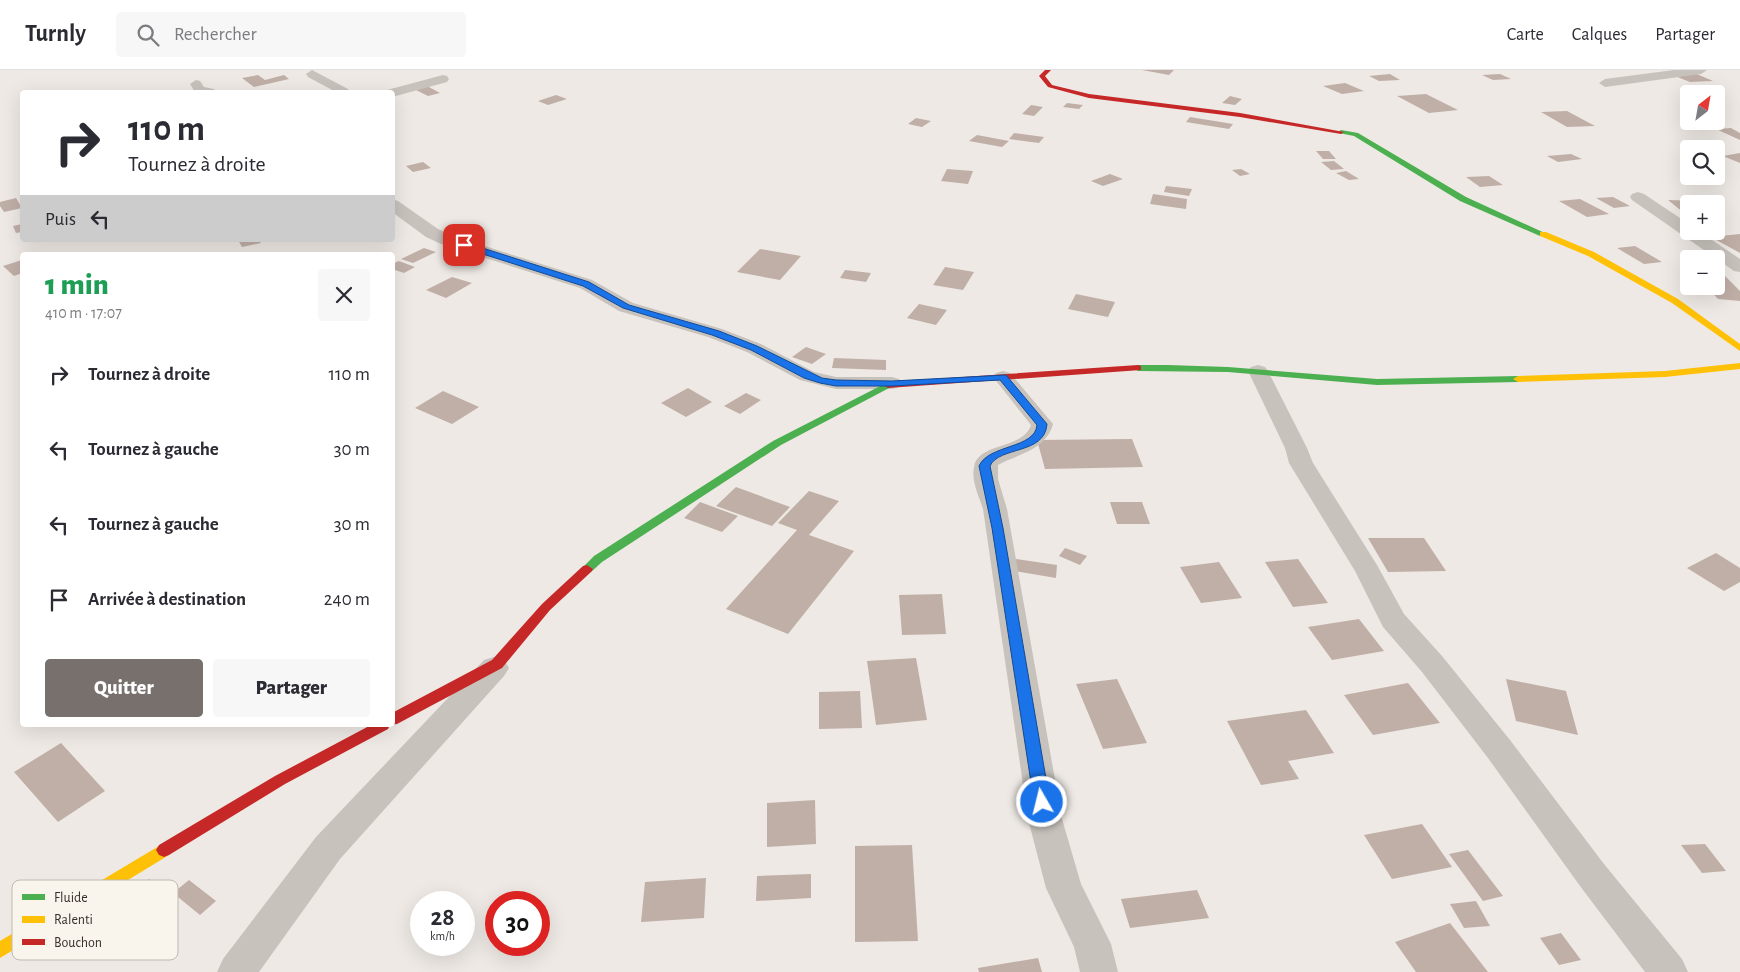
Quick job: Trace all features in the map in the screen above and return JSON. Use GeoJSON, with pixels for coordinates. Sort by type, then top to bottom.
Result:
{"type":"FeatureCollection","features":[{"type":"Feature","properties":{"kind":"main road"},"geometry":{"type":"LineString","coordinates":[[1048,70],[1042,76],[1050,86],[1089,96],[1240,115],[1356,134],[1463,199],[1591,254],[1675,301],[1740,348]]}},
{"type":"Feature","properties":{"kind":"main road"},"geometry":{"type":"LineString","coordinates":[[395,718],[497,664],[546,607],[598,559],[777,443],[836,411],[892,384],[1161,367],[1258,371],[1376,382],[1420,382],[1665,374],[1740,366]]}},
{"type":"Feature","properties":{"kind":"main road"},"geometry":{"type":"LineString","coordinates":[[115,880],[280,780],[379,727]]}},
{"type":"Feature","properties":{"kind":"main road"},"geometry":{"type":"LineString","coordinates":[[0,950],[12,943]]}},
{"type":"Feature","properties":{"kind":"street"},"geometry":{"type":"LineString","coordinates":[[395,92],[443,79],[426,70]]}},
{"type":"Feature","properties":{"kind":"street"},"geometry":{"type":"LineString","coordinates":[[1605,83],[1701,70]]}},
{"type":"Feature","properties":{"kind":"street"},"geometry":{"type":"LineString","coordinates":[[312,74],[340,90]]}},
{"type":"Feature","properties":{"kind":"street"},"geometry":{"type":"LineString","coordinates":[[196,84],[200,90]]}},
{"type":"Feature","properties":{"kind":"street"},"geometry":{"type":"LineString","coordinates":[[1638,198],[1740,268]]}},
{"type":"Feature","properties":{"kind":"street"},"geometry":{"type":"LineString","coordinates":[[395,206],[432,233],[447,240],[586,284],[626,307],[715,333],[754,348],[807,376],[836,383],[892,384]]}},
{"type":"Feature","properties":{"kind":"street"},"geometry":{"type":"LineString","coordinates":[[1258,371],[1296,448],[1301,463],[1368,571],[1377,592],[1393,620],[1432,664],[1475,718],[1592,875],[1669,972]]}},
{"type":"Feature","properties":{"kind":"street"},"geometry":{"type":"LineString","coordinates":[[1003,377],[1042,424],[1041,432],[1034,440],[987,461],[985,466],[986,476],[994,510],[1045,819],[1064,888],[1092,944],[1099,972]]}},
{"type":"Feature","properties":{"kind":"street"},"geometry":{"type":"LineString","coordinates":[[836,383],[836,411]]}},
{"type":"Feature","properties":{"kind":"street"},"geometry":{"type":"LineString","coordinates":[[236,972],[328,848],[497,664]]}},
{"type":"Feature","properties":{"kind":"building"},"geometry":{"type":"Polygon","coordinates":[[[1142,70],[1174,70],[1169,75],[1142,70]]]}},
{"type":"Feature","properties":{"kind":"building"},"geometry":{"type":"Polygon","coordinates":[[[1692,72],[1713,81],[1690,82],[1670,74],[1692,72]]]}},
{"type":"Feature","properties":{"kind":"building"},"geometry":{"type":"Polygon","coordinates":[[[1390,74],[1400,80],[1379,81],[1369,76],[1390,74]]]}},
{"type":"Feature","properties":{"kind":"building"},"geometry":{"type":"Polygon","coordinates":[[[1500,74],[1511,79],[1493,80],[1482,75],[1500,74]]]}},
{"type":"Feature","properties":{"kind":"building"},"geometry":{"type":"Polygon","coordinates":[[[258,75],[265,80],[284,75],[289,79],[254,87],[242,78],[258,75]]]}},
{"type":"Feature","properties":{"kind":"building"},"geometry":{"type":"Polygon","coordinates":[[[1345,83],[1364,91],[1342,94],[1323,86],[1345,83]]]}},
{"type":"Feature","properties":{"kind":"building"},"geometry":{"type":"Polygon","coordinates":[[[427,86],[440,93],[428,96],[414,89],[427,86]]]}},
{"type":"Feature","properties":{"kind":"building"},"geometry":{"type":"Polygon","coordinates":[[[1426,94],[1458,110],[1429,113],[1397,96],[1426,94]]]}},
{"type":"Feature","properties":{"kind":"building"},"geometry":{"type":"Polygon","coordinates":[[[556,95],[567,99],[548,105],[538,101],[556,95]]]}},
{"type":"Feature","properties":{"kind":"building"},"geometry":{"type":"Polygon","coordinates":[[[1230,96],[1242,99],[1235,105],[1222,103],[1230,96]]]}},
{"type":"Feature","properties":{"kind":"building"},"geometry":{"type":"Polygon","coordinates":[[[1067,103],[1083,105],[1079,109],[1063,107],[1067,103]]]}},
{"type":"Feature","properties":{"kind":"building"},"geometry":{"type":"Polygon","coordinates":[[[1031,105],[1043,107],[1034,116],[1022,114],[1031,105]]]}},
{"type":"Feature","properties":{"kind":"building"},"geometry":{"type":"Polygon","coordinates":[[[1567,111],[1595,126],[1567,127],[1541,112],[1567,111]]]}},
{"type":"Feature","properties":{"kind":"building"},"geometry":{"type":"Polygon","coordinates":[[[1190,117],[1233,124],[1229,129],[1186,122],[1190,117]]]}},
{"type":"Feature","properties":{"kind":"building"},"geometry":{"type":"Polygon","coordinates":[[[916,118],[931,121],[922,127],[908,124],[916,118]]]}},
{"type":"Feature","properties":{"kind":"building"},"geometry":{"type":"Polygon","coordinates":[[[1725,128],[1731,128],[1740,133],[1740,140],[1718,130],[1725,130],[1725,128]]]}},
{"type":"Feature","properties":{"kind":"building"},"geometry":{"type":"Polygon","coordinates":[[[1014,133],[1044,137],[1039,143],[1009,139],[1014,133]]]}},
{"type":"Feature","properties":{"kind":"building"},"geometry":{"type":"Polygon","coordinates":[[[977,135],[1009,141],[1002,147],[969,141],[977,135]]]}},
{"type":"Feature","properties":{"kind":"building"},"geometry":{"type":"Polygon","coordinates":[[[1316,151],[1329,151],[1336,159],[1323,159],[1316,151]]]}},
{"type":"Feature","properties":{"kind":"building"},"geometry":{"type":"Polygon","coordinates":[[[1740,153],[1740,163],[1725,157],[1740,153]]]}},
{"type":"Feature","properties":{"kind":"building"},"geometry":{"type":"Polygon","coordinates":[[[1571,154],[1582,159],[1558,162],[1547,156],[1571,154]]]}},
{"type":"Feature","properties":{"kind":"building"},"geometry":{"type":"Polygon","coordinates":[[[1334,161],[1344,169],[1331,170],[1321,162],[1334,161]]]}},
{"type":"Feature","properties":{"kind":"building"},"geometry":{"type":"Polygon","coordinates":[[[423,162],[431,168],[413,172],[406,166],[423,162]]]}},
{"type":"Feature","properties":{"kind":"building"},"geometry":{"type":"Polygon","coordinates":[[[947,169],[973,171],[968,184],[941,181],[947,169]]]}},
{"type":"Feature","properties":{"kind":"building"},"geometry":{"type":"Polygon","coordinates":[[[1241,169],[1250,174],[1240,176],[1232,170],[1241,169]]]}},
{"type":"Feature","properties":{"kind":"building"},"geometry":{"type":"Polygon","coordinates":[[[1346,171],[1359,179],[1349,180],[1336,173],[1346,171]]]}},
{"type":"Feature","properties":{"kind":"building"},"geometry":{"type":"Polygon","coordinates":[[[1110,174],[1123,179],[1103,186],[1091,181],[1110,174]]]}},
{"type":"Feature","properties":{"kind":"building"},"geometry":{"type":"Polygon","coordinates":[[[1489,176],[1503,185],[1480,187],[1466,177],[1489,176]]]}},
{"type":"Feature","properties":{"kind":"building"},"geometry":{"type":"Polygon","coordinates":[[[1166,186],[1192,189],[1189,196],[1164,192],[1166,186]]]}},
{"type":"Feature","properties":{"kind":"building"},"geometry":{"type":"Polygon","coordinates":[[[1153,194],[1187,199],[1186,209],[1150,204],[1153,194]]]}},
{"type":"Feature","properties":{"kind":"building"},"geometry":{"type":"Polygon","coordinates":[[[1613,197],[1630,206],[1614,208],[1596,198],[1613,197]]]}},
{"type":"Feature","properties":{"kind":"building"},"geometry":{"type":"Polygon","coordinates":[[[16,198],[20,208],[4,212],[0,202],[16,198]]]}},
{"type":"Feature","properties":{"kind":"building"},"geometry":{"type":"Polygon","coordinates":[[[1580,199],[1609,214],[1587,217],[1559,201],[1580,199]]]}},
{"type":"Feature","properties":{"kind":"building"},"geometry":{"type":"Polygon","coordinates":[[[1668,200],[1680,200],[1680,210],[1668,200]]]}},
{"type":"Feature","properties":{"kind":"building"},"geometry":{"type":"Polygon","coordinates":[[[20,224],[20,232],[16,233],[13,226],[20,224]]]}},
{"type":"Feature","properties":{"kind":"building"},"geometry":{"type":"Polygon","coordinates":[[[1740,234],[1740,253],[1716,240],[1725,240],[1725,236],[1740,234]]]}},
{"type":"Feature","properties":{"kind":"building"},"geometry":{"type":"Polygon","coordinates":[[[239,242],[261,243],[242,247],[239,242]]]}},
{"type":"Feature","properties":{"kind":"building"},"geometry":{"type":"Polygon","coordinates":[[[1635,246],[1662,262],[1644,264],[1617,248],[1635,246]]]}},
{"type":"Feature","properties":{"kind":"building"},"geometry":{"type":"Polygon","coordinates":[[[424,248],[436,252],[413,263],[401,259],[424,248]]]}},
{"type":"Feature","properties":{"kind":"building"},"geometry":{"type":"Polygon","coordinates":[[[760,249],[801,256],[780,280],[737,272],[760,249]]]}},
{"type":"Feature","properties":{"kind":"building"},"geometry":{"type":"Polygon","coordinates":[[[20,261],[20,274],[14,276],[3,266],[20,261]]]}},
{"type":"Feature","properties":{"kind":"building"},"geometry":{"type":"Polygon","coordinates":[[[399,261],[415,267],[404,273],[395,270],[395,263],[399,261]]]}},
{"type":"Feature","properties":{"kind":"building"},"geometry":{"type":"Polygon","coordinates":[[[945,267],[974,272],[963,290],[933,285],[945,267]]]}},
{"type":"Feature","properties":{"kind":"building"},"geometry":{"type":"Polygon","coordinates":[[[845,270],[871,273],[866,282],[840,278],[845,270]]]}},
{"type":"Feature","properties":{"kind":"building"},"geometry":{"type":"Polygon","coordinates":[[[1725,276],[1740,291],[1740,301],[1718,299],[1714,295],[1725,295],[1725,276]]]}},
{"type":"Feature","properties":{"kind":"building"},"geometry":{"type":"Polygon","coordinates":[[[452,277],[472,283],[446,298],[426,290],[452,277]]]}},
{"type":"Feature","properties":{"kind":"building"},"geometry":{"type":"Polygon","coordinates":[[[1076,294],[1115,302],[1108,317],[1068,309],[1076,294]]]}},
{"type":"Feature","properties":{"kind":"building"},"geometry":{"type":"Polygon","coordinates":[[[919,304],[947,310],[936,325],[907,318],[919,304]]]}},
{"type":"Feature","properties":{"kind":"building"},"geometry":{"type":"Polygon","coordinates":[[[806,347],[826,354],[812,364],[792,357],[806,347]]]}},
{"type":"Feature","properties":{"kind":"building"},"geometry":{"type":"Polygon","coordinates":[[[834,358],[886,360],[886,370],[832,368],[834,358]]]}},
{"type":"Feature","properties":{"kind":"building"},"geometry":{"type":"Polygon","coordinates":[[[688,388],[712,402],[686,417],[661,403],[688,388]]]}},
{"type":"Feature","properties":{"kind":"building"},"geometry":{"type":"Polygon","coordinates":[[[443,391],[479,407],[452,424],[415,408],[443,391]]]}},
{"type":"Feature","properties":{"kind":"building"},"geometry":{"type":"Polygon","coordinates":[[[746,393],[761,400],[740,414],[724,406],[746,393]]]}},
{"type":"Feature","properties":{"kind":"building"},"geometry":{"type":"Polygon","coordinates":[[[1132,439],[1143,467],[1045,469],[1037,440],[1132,439]]]}},
{"type":"Feature","properties":{"kind":"building"},"geometry":{"type":"Polygon","coordinates":[[[736,487],[790,507],[772,526],[716,506],[736,487]]]}},
{"type":"Feature","properties":{"kind":"building"},"geometry":{"type":"Polygon","coordinates":[[[809,491],[839,501],[809,535],[854,551],[788,634],[726,609],[797,530],[778,523],[809,491]]]}},
{"type":"Feature","properties":{"kind":"building"},"geometry":{"type":"Polygon","coordinates":[[[700,502],[738,516],[722,532],[684,518],[700,502]]]}},
{"type":"Feature","properties":{"kind":"building"},"geometry":{"type":"Polygon","coordinates":[[[1110,502],[1142,502],[1150,524],[1117,524],[1110,502]]]}},
{"type":"Feature","properties":{"kind":"building"},"geometry":{"type":"Polygon","coordinates":[[[1368,538],[1424,538],[1446,571],[1388,572],[1368,538]]]}},
{"type":"Feature","properties":{"kind":"building"},"geometry":{"type":"Polygon","coordinates":[[[1065,548],[1087,556],[1080,565],[1059,556],[1065,548]]]}},
{"type":"Feature","properties":{"kind":"building"},"geometry":{"type":"Polygon","coordinates":[[[1716,553],[1740,568],[1740,582],[1724,591],[1687,568],[1716,553]]]}},
{"type":"Feature","properties":{"kind":"building"},"geometry":{"type":"Polygon","coordinates":[[[1016,559],[1057,565],[1056,578],[1014,571],[1016,559]]]}},
{"type":"Feature","properties":{"kind":"building"},"geometry":{"type":"Polygon","coordinates":[[[1298,559],[1328,603],[1293,607],[1265,562],[1298,559]]]}},
{"type":"Feature","properties":{"kind":"building"},"geometry":{"type":"Polygon","coordinates":[[[1219,562],[1242,598],[1201,603],[1180,567],[1219,562]]]}},
{"type":"Feature","properties":{"kind":"building"},"geometry":{"type":"Polygon","coordinates":[[[942,594],[946,634],[902,635],[899,595],[942,594]]]}},
{"type":"Feature","properties":{"kind":"building"},"geometry":{"type":"Polygon","coordinates":[[[1359,619],[1384,651],[1332,660],[1308,627],[1359,619]]]}},
{"type":"Feature","properties":{"kind":"building"},"geometry":{"type":"Polygon","coordinates":[[[916,658],[927,720],[876,725],[867,661],[916,658]]]}},
{"type":"Feature","properties":{"kind":"building"},"geometry":{"type":"Polygon","coordinates":[[[1117,679],[1147,743],[1103,749],[1076,684],[1117,679]]]}},
{"type":"Feature","properties":{"kind":"building"},"geometry":{"type":"Polygon","coordinates":[[[1506,679],[1566,691],[1578,735],[1516,721],[1506,679]]]}},
{"type":"Feature","properties":{"kind":"building"},"geometry":{"type":"Polygon","coordinates":[[[1408,683],[1440,723],[1373,735],[1344,695],[1408,683]]]}},
{"type":"Feature","properties":{"kind":"building"},"geometry":{"type":"Polygon","coordinates":[[[860,691],[862,728],[819,729],[819,692],[860,691]]]}},
{"type":"Feature","properties":{"kind":"building"},"geometry":{"type":"Polygon","coordinates":[[[1306,710],[1334,753],[1288,761],[1299,779],[1261,785],[1227,721],[1306,710]]]}},
{"type":"Feature","properties":{"kind":"building"},"geometry":{"type":"Polygon","coordinates":[[[61,743],[105,791],[58,822],[14,772],[61,743]]]}},
{"type":"Feature","properties":{"kind":"building"},"geometry":{"type":"Polygon","coordinates":[[[815,800],[816,844],[767,847],[767,803],[815,800]]]}},
{"type":"Feature","properties":{"kind":"building"},"geometry":{"type":"Polygon","coordinates":[[[1422,824],[1452,867],[1392,879],[1364,835],[1422,824]]]}},
{"type":"Feature","properties":{"kind":"building"},"geometry":{"type":"Polygon","coordinates":[[[1705,844],[1726,871],[1702,873],[1681,845],[1705,844]]]}},
{"type":"Feature","properties":{"kind":"building"},"geometry":{"type":"Polygon","coordinates":[[[912,845],[918,941],[855,942],[855,846],[912,845]]]}},
{"type":"Feature","properties":{"kind":"building"},"geometry":{"type":"Polygon","coordinates":[[[1468,850],[1503,896],[1483,901],[1449,854],[1468,850]]]}},
{"type":"Feature","properties":{"kind":"building"},"geometry":{"type":"Polygon","coordinates":[[[811,874],[811,898],[756,901],[757,876],[811,874]]]}},
{"type":"Feature","properties":{"kind":"building"},"geometry":{"type":"Polygon","coordinates":[[[706,878],[704,918],[641,922],[645,882],[706,878]]]}},
{"type":"Feature","properties":{"kind":"building"},"geometry":{"type":"Polygon","coordinates":[[[189,880],[216,901],[200,915],[178,897],[178,889],[189,880]]]}},
{"type":"Feature","properties":{"kind":"building"},"geometry":{"type":"Polygon","coordinates":[[[1197,890],[1209,918],[1130,928],[1121,899],[1197,890]]]}},
{"type":"Feature","properties":{"kind":"building"},"geometry":{"type":"Polygon","coordinates":[[[1476,901],[1490,926],[1464,928],[1450,904],[1476,901]]]}},
{"type":"Feature","properties":{"kind":"building"},"geometry":{"type":"Polygon","coordinates":[[[1450,923],[1488,972],[1416,972],[1395,942],[1450,923]]]}},
{"type":"Feature","properties":{"kind":"building"},"geometry":{"type":"Polygon","coordinates":[[[1561,933],[1581,960],[1559,965],[1540,938],[1561,933]]]}},
{"type":"Feature","properties":{"kind":"building"},"geometry":{"type":"Polygon","coordinates":[[[1038,958],[1042,972],[979,972],[978,968],[1038,958]]]}},
{"type":"Feature","properties":{"kind":"traffic: fast"},"geometry":{"type":"LineString","coordinates":[[1341,132],[1356,134],[1463,199],[1543,234]]}},
{"type":"Feature","properties":{"kind":"traffic: fast"},"geometry":{"type":"LineString","coordinates":[[1138,368],[1198,368],[1377,382],[1518,379]]}},
{"type":"Feature","properties":{"kind":"traffic: fast"},"geometry":{"type":"LineString","coordinates":[[587,569],[598,559],[777,443],[888,385]]}},
{"type":"Feature","properties":{"kind":"traffic: slow"},"geometry":{"type":"LineString","coordinates":[[1543,234],[1591,254],[1675,301],[1740,348]]}},
{"type":"Feature","properties":{"kind":"traffic: slow"},"geometry":{"type":"LineString","coordinates":[[1518,379],[1665,374],[1740,366]]}},
{"type":"Feature","properties":{"kind":"traffic: slow"},"geometry":{"type":"LineString","coordinates":[[115,880],[164,850]]}},
{"type":"Feature","properties":{"kind":"traffic: slow"},"geometry":{"type":"LineString","coordinates":[[0,950],[12,943]]}},
{"type":"Feature","properties":{"kind":"traffic: jam"},"geometry":{"type":"LineString","coordinates":[[1048,70],[1042,76],[1050,86],[1089,96],[1240,115],[1341,132]]}},
{"type":"Feature","properties":{"kind":"traffic: jam"},"geometry":{"type":"LineString","coordinates":[[888,385],[1138,368]]}},
{"type":"Feature","properties":{"kind":"traffic: jam"},"geometry":{"type":"LineString","coordinates":[[395,718],[497,664],[546,607],[587,569]]}},
{"type":"Feature","properties":{"kind":"traffic: jam"},"geometry":{"type":"LineString","coordinates":[[164,850],[280,780],[379,727]]}},
{"type":"Feature","properties":{"kind":"route"},"geometry":{"type":"LineString","coordinates":[[464,245],[586,284],[626,307],[715,333],[754,348],[807,376],[820,380],[836,383],[892,384],[1003,377],[1042,424],[1041,432],[1034,440],[996,456],[987,461],[985,466],[998,528],[1042,802]]}}]}
